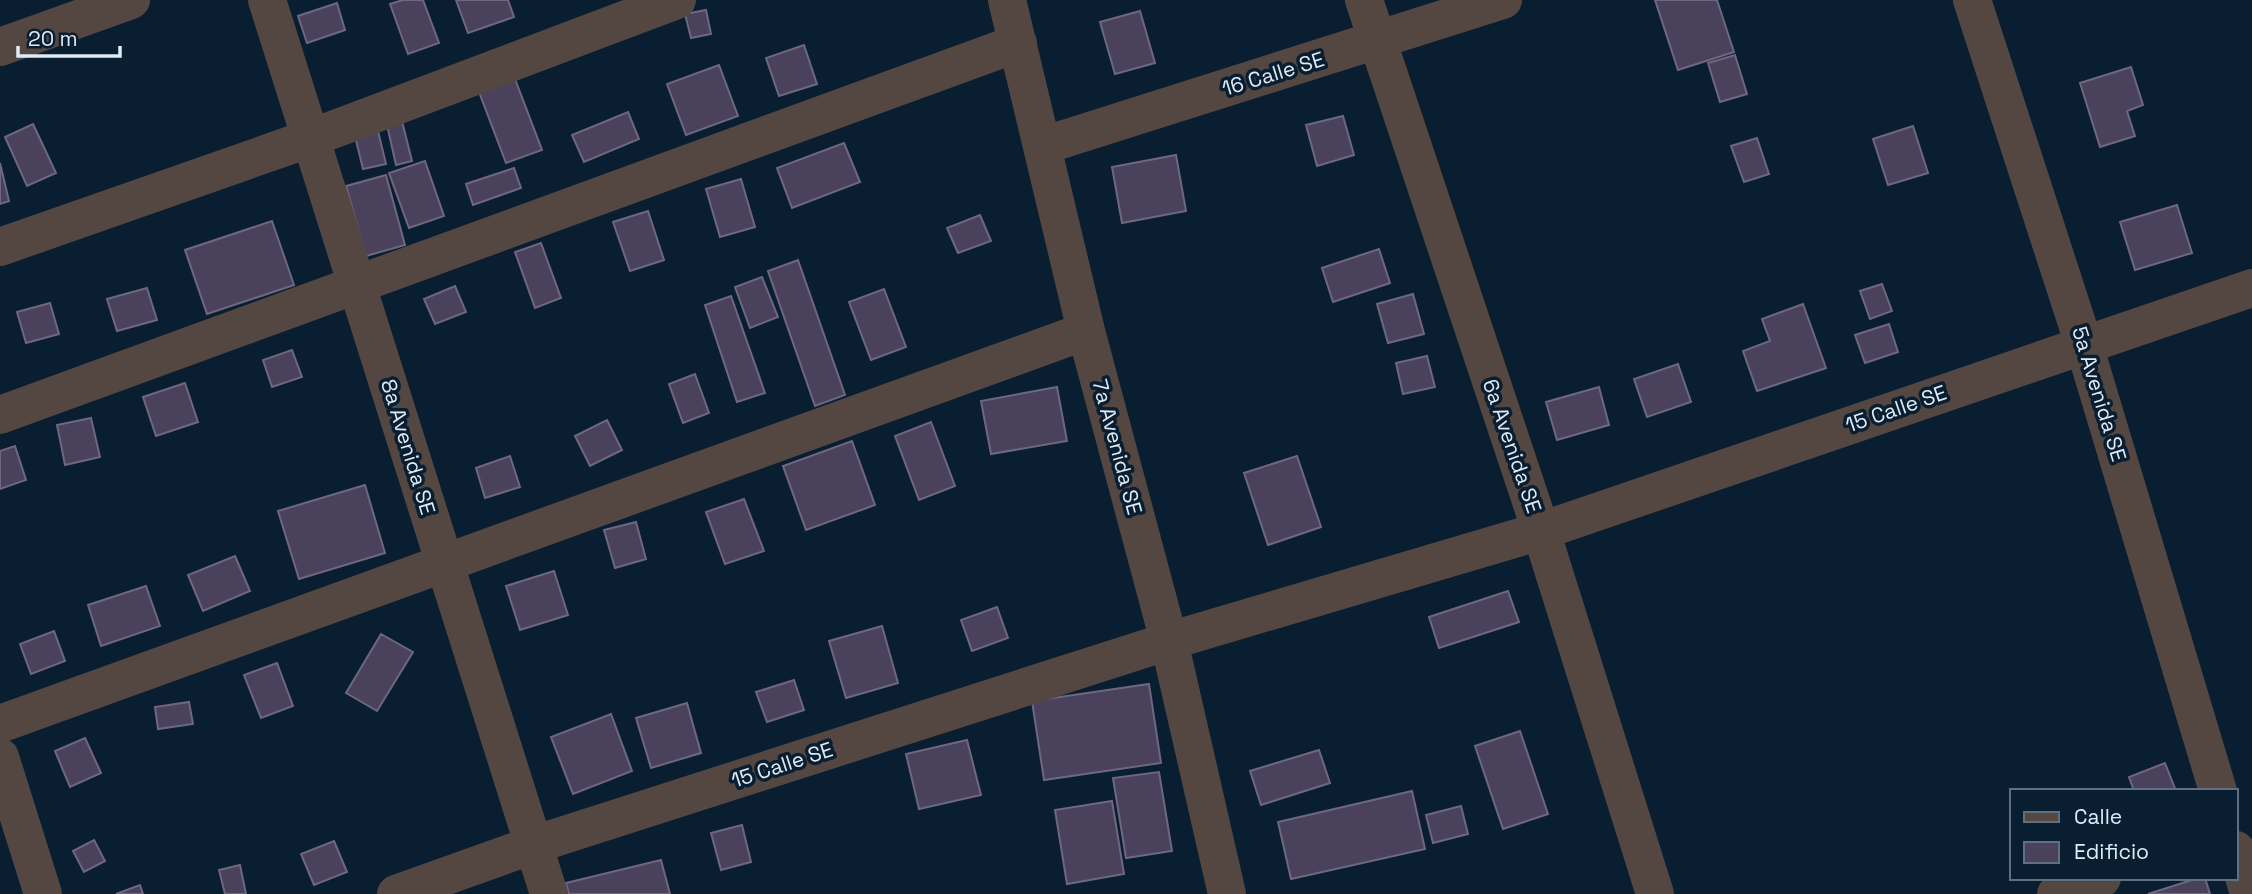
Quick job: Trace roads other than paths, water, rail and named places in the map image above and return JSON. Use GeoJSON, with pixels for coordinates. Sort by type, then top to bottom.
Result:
{"type":"FeatureCollection","features":[{"type":"Feature","properties":{"kind":"street"},"geometry":{"type":"LineString","coordinates":[[0,47],[131,0]]}},
{"type":"Feature","properties":{"kind":"street","name":"8a Avenida SE"},"geometry":{"type":"LineString","coordinates":[[267,0],[549,894]]}},
{"type":"Feature","properties":{"kind":"street"},"geometry":{"type":"LineString","coordinates":[[0,247],[311,138],[677,0]]}},
{"type":"Feature","properties":{"kind":"street","name":"7a Avenida SE"},"geometry":{"type":"LineString","coordinates":[[1007,0],[1086,331],[1169,641],[1227,894]]}},
{"type":"Feature","properties":{"kind":"street","name":"6a Avenida SE"},"geometry":{"type":"LineString","coordinates":[[1364,0],[1541,531],[1656,894]]}},
{"type":"Feature","properties":{"kind":"street","name":"16 Calle SE"},"geometry":{"type":"LineString","coordinates":[[1042,146],[1503,0]]}},
{"type":"Feature","properties":{"kind":"street","name":"5a Avenida SE"},"geometry":{"type":"LineString","coordinates":[[1972,0],[2084,345],[2217,789]]}},
{"type":"Feature","properties":{"kind":"street"},"geometry":{"type":"LineString","coordinates":[[0,415],[1018,43]]}},
{"type":"Feature","properties":{"kind":"street","name":"15 Calle SE"},"geometry":{"type":"LineString","coordinates":[[396,894],[533,845],[1169,641],[1541,531],[2252,288]]}},
{"type":"Feature","properties":{"kind":"street"},"geometry":{"type":"LineString","coordinates":[[0,723],[1086,331]]}},
{"type":"Feature","properties":{"kind":"street"},"geometry":{"type":"LineString","coordinates":[[0,757],[43,894]]}},
{"type":"Feature","properties":{"kind":"street"},"geometry":{"type":"LineString","coordinates":[[2238,857],[2249,894]]}},
{"type":"Feature","properties":{"kind":"street"},"geometry":{"type":"LineString","coordinates":[[2056,894],[2096,880]]}}]}
